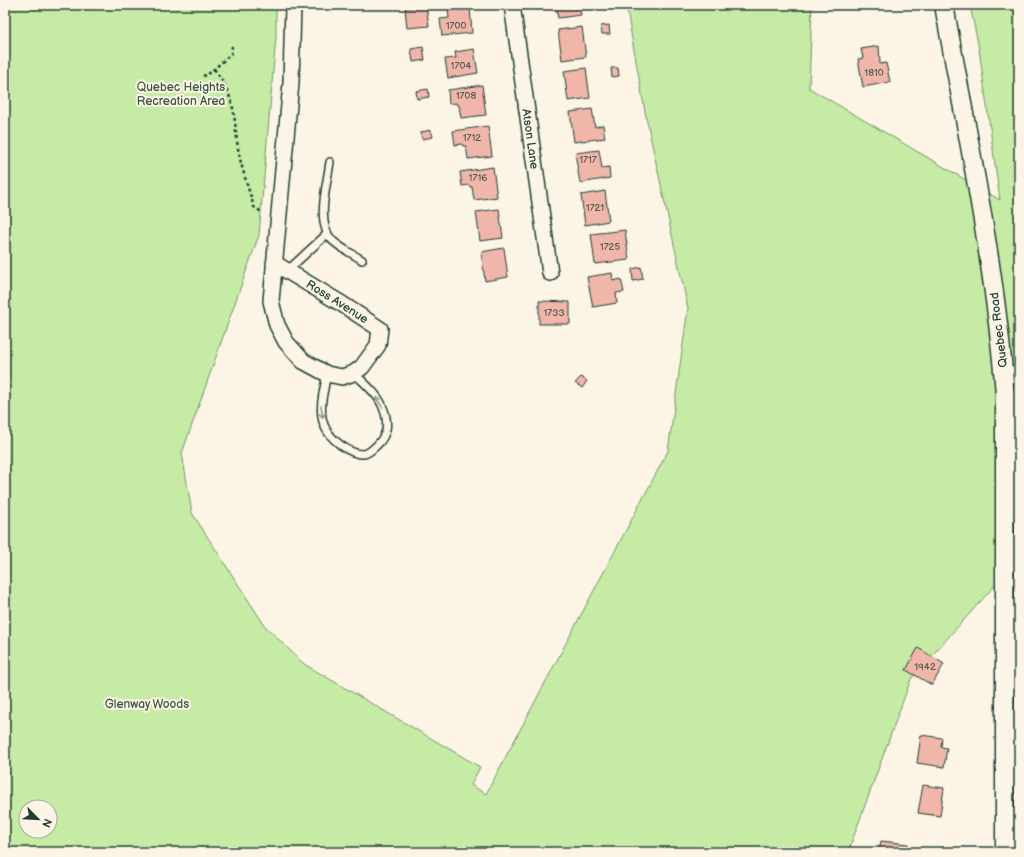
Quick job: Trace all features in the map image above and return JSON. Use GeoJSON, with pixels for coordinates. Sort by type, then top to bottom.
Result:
{"type":"FeatureCollection","features":[{"type":"Feature","properties":{"kind":"street"},"geometry":{"type":"LineString","coordinates":[[293,5],[291,83],[270,302],[276,324],[286,342],[303,362],[327,374],[342,377],[354,373]]}},
{"type":"Feature","properties":{"kind":"street","name":"Atson Lane"},"geometry":{"type":"LineString","coordinates":[[512,5],[550,273]]}},
{"type":"Feature","properties":{"kind":"street","name":"Quebec Road"},"geometry":{"type":"LineString","coordinates":[[944,5],[988,253],[1000,332],[1011,370],[1005,394],[1005,852]]}},
{"type":"Feature","properties":{"kind":"street","name":"Ross Avenue"},"geometry":{"type":"LineString","coordinates":[[274,263],[380,329],[378,345],[362,367],[354,373]]}},
{"type":"Feature","properties":{"kind":"lane"},"geometry":{"type":"LineString","coordinates":[[330,162],[322,220],[327,234],[334,241],[362,260]]}},
{"type":"Feature","properties":{"kind":"lane"},"geometry":{"type":"LineString","coordinates":[[287,271],[327,234]]}},
{"type":"Feature","properties":{"kind":"lane"},"geometry":{"type":"LineString","coordinates":[[327,374],[321,404],[324,425],[335,442],[347,449],[363,454],[370,451],[383,439],[388,428],[387,419],[382,404],[354,373]]}},
{"type":"Feature","properties":{"kind":"path"},"geometry":{"type":"LineString","coordinates":[[203,75],[206,76],[231,54],[232,46]]}},
{"type":"Feature","properties":{"kind":"path"},"geometry":{"type":"LineString","coordinates":[[214,68],[226,85],[233,102],[240,159],[254,207],[265,214]]}},
{"type":"Feature","properties":{"kind":"green space"},"geometry":{"type":"Polygon","coordinates":[[[5,5],[276,5],[276,37],[259,235],[182,453],[192,513],[265,626],[304,664],[480,767],[471,785],[486,794],[668,451],[688,308],[646,117],[626,5],[812,5],[809,88],[1000,200],[979,49],[970,5],[1019,5],[1019,660],[1005,658],[1005,574],[911,679],[848,852],[5,852],[5,5]]]}},
{"type":"Feature","properties":{"kind":"building"},"geometry":{"type":"Polygon","coordinates":[[[426,5],[429,26],[407,28],[405,8],[426,5]]]}},
{"type":"Feature","properties":{"kind":"building"},"geometry":{"type":"Polygon","coordinates":[[[556,5],[579,5],[581,15],[558,18],[556,5]]]}},
{"type":"Feature","properties":{"kind":"building"},"geometry":{"type":"Polygon","coordinates":[[[470,7],[472,33],[442,36],[440,19],[449,18],[448,9],[470,7]]]}},
{"type":"Feature","properties":{"kind":"building"},"geometry":{"type":"Polygon","coordinates":[[[609,25],[610,34],[602,34],[601,26],[609,25]]]}},
{"type":"Feature","properties":{"kind":"building"},"geometry":{"type":"Polygon","coordinates":[[[582,27],[586,57],[562,60],[558,30],[582,27]]]}},
{"type":"Feature","properties":{"kind":"building"},"geometry":{"type":"Polygon","coordinates":[[[879,46],[880,64],[886,63],[890,82],[863,87],[858,59],[863,58],[861,49],[879,46]]]}},
{"type":"Feature","properties":{"kind":"building"},"geometry":{"type":"Polygon","coordinates":[[[423,47],[425,60],[413,62],[411,49],[423,47]]]}},
{"type":"Feature","properties":{"kind":"building"},"geometry":{"type":"Polygon","coordinates":[[[474,49],[478,73],[448,78],[445,59],[456,58],[455,52],[474,49]]]}},
{"type":"Feature","properties":{"kind":"building"},"geometry":{"type":"Polygon","coordinates":[[[586,68],[590,98],[568,101],[564,71],[586,68]]]}},
{"type":"Feature","properties":{"kind":"building"},"geometry":{"type":"Polygon","coordinates":[[[611,68],[618,68],[619,76],[612,77],[611,68]]]}},
{"type":"Feature","properties":{"kind":"building"},"geometry":{"type":"Polygon","coordinates":[[[482,85],[486,115],[461,118],[459,105],[456,103],[449,104],[448,90],[482,85]]]}},
{"type":"Feature","properties":{"kind":"building"},"geometry":{"type":"Polygon","coordinates":[[[428,89],[429,97],[417,99],[416,91],[428,89]]]}},
{"type":"Feature","properties":{"kind":"building"},"geometry":{"type":"Polygon","coordinates":[[[592,109],[595,127],[603,125],[605,138],[574,142],[570,112],[592,109]]]}},
{"type":"Feature","properties":{"kind":"building"},"geometry":{"type":"Polygon","coordinates":[[[488,126],[492,156],[468,159],[466,146],[463,146],[462,144],[455,145],[453,131],[488,126]]]}},
{"type":"Feature","properties":{"kind":"building"},"geometry":{"type":"Polygon","coordinates":[[[431,130],[433,137],[422,139],[421,132],[431,130]]]}},
{"type":"Feature","properties":{"kind":"building"},"geometry":{"type":"Polygon","coordinates":[[[599,150],[602,168],[609,167],[610,178],[580,183],[575,153],[599,150]]]}},
{"type":"Feature","properties":{"kind":"building"},"geometry":{"type":"Polygon","coordinates":[[[493,167],[497,197],[474,200],[472,187],[469,185],[462,186],[460,172],[493,167]]]}},
{"type":"Feature","properties":{"kind":"building"},"geometry":{"type":"Polygon","coordinates":[[[605,191],[609,221],[585,225],[581,195],[605,191]]]}},
{"type":"Feature","properties":{"kind":"building"},"geometry":{"type":"Polygon","coordinates":[[[499,209],[503,238],[480,241],[476,212],[499,209]]]}},
{"type":"Feature","properties":{"kind":"building"},"geometry":{"type":"Polygon","coordinates":[[[625,230],[629,260],[595,264],[591,234],[625,230]]]}},
{"type":"Feature","properties":{"kind":"building"},"geometry":{"type":"Polygon","coordinates":[[[504,248],[508,277],[485,281],[481,252],[504,248]]]}},
{"type":"Feature","properties":{"kind":"building"},"geometry":{"type":"Polygon","coordinates":[[[641,267],[643,279],[633,281],[632,269],[641,267]]]}},
{"type":"Feature","properties":{"kind":"building"},"geometry":{"type":"Polygon","coordinates":[[[612,273],[613,281],[621,279],[624,292],[616,293],[617,303],[593,307],[587,277],[612,273]]]}},
{"type":"Feature","properties":{"kind":"building"},"geometry":{"type":"Polygon","coordinates":[[[539,301],[570,302],[570,324],[539,324],[539,301]]]}},
{"type":"Feature","properties":{"kind":"building"},"geometry":{"type":"Polygon","coordinates":[[[581,377],[587,381],[582,388],[575,383],[581,377]]]}},
{"type":"Feature","properties":{"kind":"building"},"geometry":{"type":"Polygon","coordinates":[[[918,648],[944,664],[932,685],[906,670],[918,648]]]}},
{"type":"Feature","properties":{"kind":"building"},"geometry":{"type":"Polygon","coordinates":[[[921,735],[942,738],[941,747],[947,748],[944,767],[917,763],[921,735]]]}},
{"type":"Feature","properties":{"kind":"building"},"geometry":{"type":"Polygon","coordinates":[[[923,785],[944,788],[940,816],[918,813],[923,785]]]}},
{"type":"Feature","properties":{"kind":"building"},"geometry":{"type":"Polygon","coordinates":[[[881,841],[908,844],[907,852],[879,852],[881,841]]]}},
{"type":"Feature","properties":{"kind":"park label","name":"Quebec Heights Recreation Area"},"geometry":{"type":"Point","coordinates":[181,94]}},
{"type":"Feature","properties":{"kind":"park label","name":"Glenway Woods"},"geometry":{"type":"Point","coordinates":[147,704]}}]}
